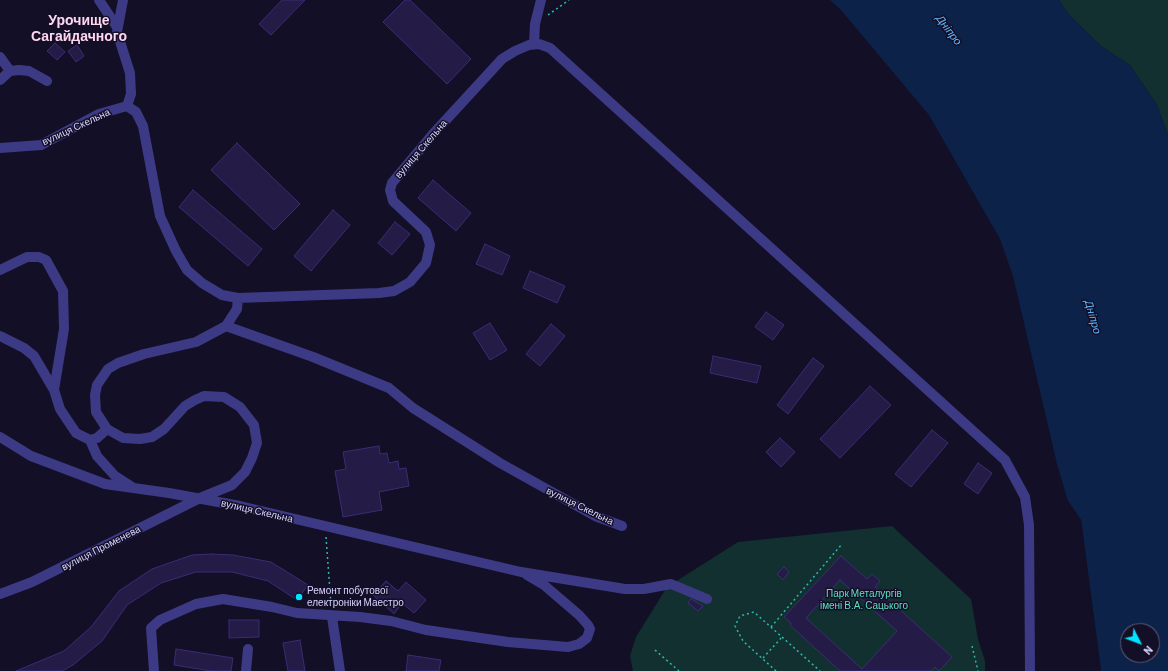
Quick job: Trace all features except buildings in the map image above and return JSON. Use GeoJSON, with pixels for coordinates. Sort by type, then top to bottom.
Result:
{"type":"FeatureCollection","features":[{"type":"Feature","properties":{"kind":"street"},"geometry":{"type":"LineString","coordinates":[[99,0],[117,27],[131,84],[127,106]]}},
{"type":"Feature","properties":{"kind":"street"},"geometry":{"type":"LineString","coordinates":[[117,27],[122,15],[123,0]]}},
{"type":"Feature","properties":{"kind":"street"},"geometry":{"type":"LineString","coordinates":[[541,0],[534,44],[550,48],[1005,460],[1013,471],[1025,497],[1029,525],[1030,671]]}},
{"type":"Feature","properties":{"kind":"street","name":"вулиця Скельна"},"geometry":{"type":"LineString","coordinates":[[0,148],[41,145],[99,114],[127,106],[136,112],[142,121],[160,216],[176,251],[187,270],[202,283],[222,295],[238,298],[379,293],[394,291],[410,282],[426,263],[430,245],[426,232],[393,201],[390,190],[392,183],[433,134],[502,59],[529,44],[534,44]]}},
{"type":"Feature","properties":{"kind":"street"},"geometry":{"type":"LineString","coordinates":[[0,57],[10,71]]}},
{"type":"Feature","properties":{"kind":"street"},"geometry":{"type":"LineString","coordinates":[[0,80],[10,71],[29,71],[47,82]]}},
{"type":"Feature","properties":{"kind":"street"},"geometry":{"type":"LineString","coordinates":[[0,270],[27,257],[39,257],[46,260],[63,291],[64,329],[54,390]]}},
{"type":"Feature","properties":{"kind":"street"},"geometry":{"type":"LineString","coordinates":[[90,440],[97,438],[107,429],[96,412],[95,395],[97,385],[108,369],[118,363],[144,354],[196,342],[226,326],[237,309],[238,298]]}},
{"type":"Feature","properties":{"kind":"street","name":"вулиця Скельна"},"geometry":{"type":"LineString","coordinates":[[226,326],[313,357],[388,388],[413,408],[500,463],[595,516],[622,526]]}},
{"type":"Feature","properties":{"kind":"street"},"geometry":{"type":"LineString","coordinates":[[0,336],[24,348],[34,356],[54,390],[60,409],[76,433],[90,440],[97,456],[116,476],[134,488]]}},
{"type":"Feature","properties":{"kind":"street","name":"вулиця Променева"},"geometry":{"type":"LineString","coordinates":[[0,594],[32,582],[200,498],[232,485],[245,472],[257,443],[254,425],[240,407],[224,397],[204,396],[185,406],[164,429],[152,437],[140,439],[123,438],[107,429]]}},
{"type":"Feature","properties":{"kind":"street","name":"вулиця Скельна"},"geometry":{"type":"LineString","coordinates":[[0,437],[31,456],[104,484],[200,498],[521,572]]}},
{"type":"Feature","properties":{"kind":"street"},"geometry":{"type":"LineString","coordinates":[[521,572],[625,589],[644,589],[671,584],[707,599]]}},
{"type":"Feature","properties":{"kind":"street"},"geometry":{"type":"LineString","coordinates":[[154,671],[151,628],[160,620],[196,604],[223,599],[272,607],[297,613],[332,617],[360,617],[500,641],[554,646],[574,646],[587,638],[590,629],[588,624],[579,615],[544,585],[521,572]]}},
{"type":"Feature","properties":{"kind":"street"},"geometry":{"type":"LineString","coordinates":[[332,617],[340,671]]}},
{"type":"Feature","properties":{"kind":"street"},"geometry":{"type":"LineString","coordinates":[[246,671],[248,649]]}},
{"type":"Feature","properties":{"kind":"path"},"geometry":{"type":"LineString","coordinates":[[326,526],[332,617]]}},
{"type":"Feature","properties":{"kind":"path"},"geometry":{"type":"LineString","coordinates":[[771,627],[842,544]]}},
{"type":"Feature","properties":{"kind":"path"},"geometry":{"type":"LineString","coordinates":[[776,671],[743,641],[735,626],[740,616],[754,612],[820,671]]}},
{"type":"Feature","properties":{"kind":"path"},"geometry":{"type":"LineString","coordinates":[[762,658],[782,637]]}},
{"type":"Feature","properties":{"kind":"path"},"geometry":{"type":"LineString","coordinates":[[972,646],[978,671]]}},
{"type":"Feature","properties":{"kind":"path"},"geometry":{"type":"LineString","coordinates":[[655,650],[679,671]]}},
{"type":"Feature","properties":{"kind":"green space"},"geometry":{"type":"Polygon","coordinates":[[[1059,0],[1168,0],[1168,135],[1157,105],[1130,65],[1102,47],[1069,15],[1059,0]]]}},
{"type":"Feature","properties":{"kind":"green space","name":"Парк Металургів імені В.А. Сацького"},"geometry":{"type":"Polygon","coordinates":[[[892,526],[971,599],[978,639],[985,661],[985,671],[633,671],[630,656],[636,637],[667,587],[738,542],[892,526]]]}},
{"type":"Feature","properties":{"kind":"water","name":"Дніпро"},"geometry":{"type":"Polygon","coordinates":[[[830,0],[1059,0],[1069,15],[1102,47],[1130,65],[1157,105],[1168,135],[1168,671],[1101,671],[1081,520],[1068,501],[1057,464],[1013,276],[1000,239],[929,115],[841,10],[830,0]]]}},
{"type":"Feature","properties":{"kind":"pier"},"geometry":{"type":"Polygon","coordinates":[[[1066,501],[1068,501],[1081,520],[1101,671],[1099,671],[1079,521],[1066,501]]]}},
{"type":"Feature","properties":{"kind":"place","name":"Ремонт побутової електроніки Маестро"},"geometry":{"type":"Point","coordinates":[299,597]}},
{"type":"Feature","properties":{"kind":"district","name":"Урочище Сагайдачного"},"geometry":{"type":"Point","coordinates":[79,28]}}]}
